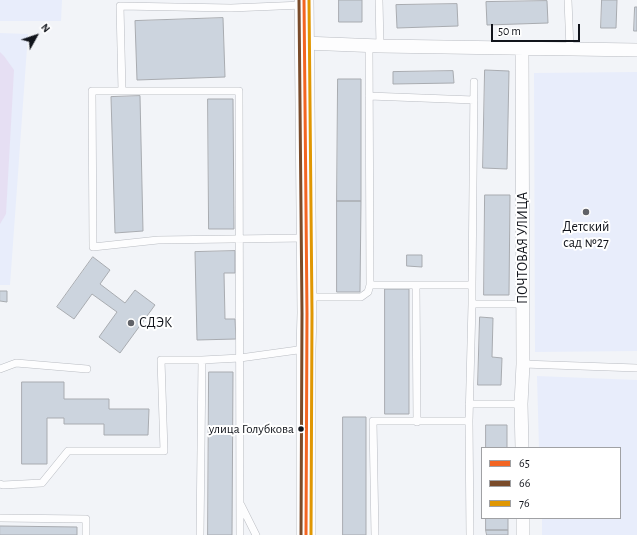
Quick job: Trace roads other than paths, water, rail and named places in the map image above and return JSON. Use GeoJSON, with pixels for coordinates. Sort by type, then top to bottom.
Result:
{"type":"FeatureCollection","features":[{"type":"Feature","properties":{"kind":"main road"},"geometry":{"type":"LineString","coordinates":[[304,3],[306,535]]}},
{"type":"Feature","properties":{"kind":"street"},"geometry":{"type":"LineString","coordinates":[[304,43],[374,46],[522,47],[637,50]]}},
{"type":"Feature","properties":{"kind":"street","name":"ПОЧТОВАЯ УЛИЦА"},"geometry":{"type":"LineString","coordinates":[[522,47],[522,447]]}},
{"type":"Feature","properties":{"kind":"street"},"geometry":{"type":"LineString","coordinates":[[523,519],[523,535]]}},
{"type":"Feature","properties":{"kind":"lane"},"geometry":{"type":"LineString","coordinates":[[306,297],[361,297],[368,292],[370,285],[369,96],[379,0]]}},
{"type":"Feature","properties":{"kind":"lane"},"geometry":{"type":"LineString","coordinates":[[568,0],[570,49]]}},
{"type":"Feature","properties":{"kind":"lane"},"geometry":{"type":"LineString","coordinates":[[122,91],[120,3],[196,4],[231,8],[304,3]]}},
{"type":"Feature","properties":{"kind":"lane"},"geometry":{"type":"LineString","coordinates":[[470,535],[469,404],[472,304],[474,82]]}},
{"type":"Feature","properties":{"kind":"lane"},"geometry":{"type":"LineString","coordinates":[[240,535],[240,239],[239,91],[92,91],[93,247],[158,240],[240,239],[305,238]]}},
{"type":"Feature","properties":{"kind":"lane"},"geometry":{"type":"LineString","coordinates":[[369,96],[474,100]]}},
{"type":"Feature","properties":{"kind":"lane"},"geometry":{"type":"LineString","coordinates":[[370,285],[472,286]]}},
{"type":"Feature","properties":{"kind":"lane"},"geometry":{"type":"LineString","coordinates":[[416,285],[417,422]]}},
{"type":"Feature","properties":{"kind":"lane"},"geometry":{"type":"LineString","coordinates":[[472,304],[523,304]]}},
{"type":"Feature","properties":{"kind":"lane"},"geometry":{"type":"LineString","coordinates":[[0,484],[42,483],[68,451],[164,451],[161,360],[240,358],[306,349]]}},
{"type":"Feature","properties":{"kind":"lane"},"geometry":{"type":"LineString","coordinates":[[200,535],[202,360]]}},
{"type":"Feature","properties":{"kind":"lane"},"geometry":{"type":"LineString","coordinates":[[0,368],[16,363],[87,369]]}},
{"type":"Feature","properties":{"kind":"lane"},"geometry":{"type":"LineString","coordinates":[[523,364],[637,368]]}},
{"type":"Feature","properties":{"kind":"lane"},"geometry":{"type":"LineString","coordinates":[[469,404],[521,404]]}},
{"type":"Feature","properties":{"kind":"lane"},"geometry":{"type":"LineString","coordinates":[[375,535],[372,421],[469,421]]}},
{"type":"Feature","properties":{"kind":"lane"},"geometry":{"type":"LineString","coordinates":[[240,503],[256,535]]}},
{"type":"Feature","properties":{"kind":"lane"},"geometry":{"type":"LineString","coordinates":[[0,518],[86,519],[86,535]]}},
{"type":"Feature","properties":{"kind":"place","name":"Детский сад №27"},"geometry":{"type":"Point","coordinates":[586,212]}},
{"type":"Feature","properties":{"kind":"place","name":"СДЭК"},"geometry":{"type":"Point","coordinates":[131,323]}},
{"type":"Feature","properties":{"kind":"place","name":"улица Голубкова"},"geometry":{"type":"Point","coordinates":[301,429]}}]}
